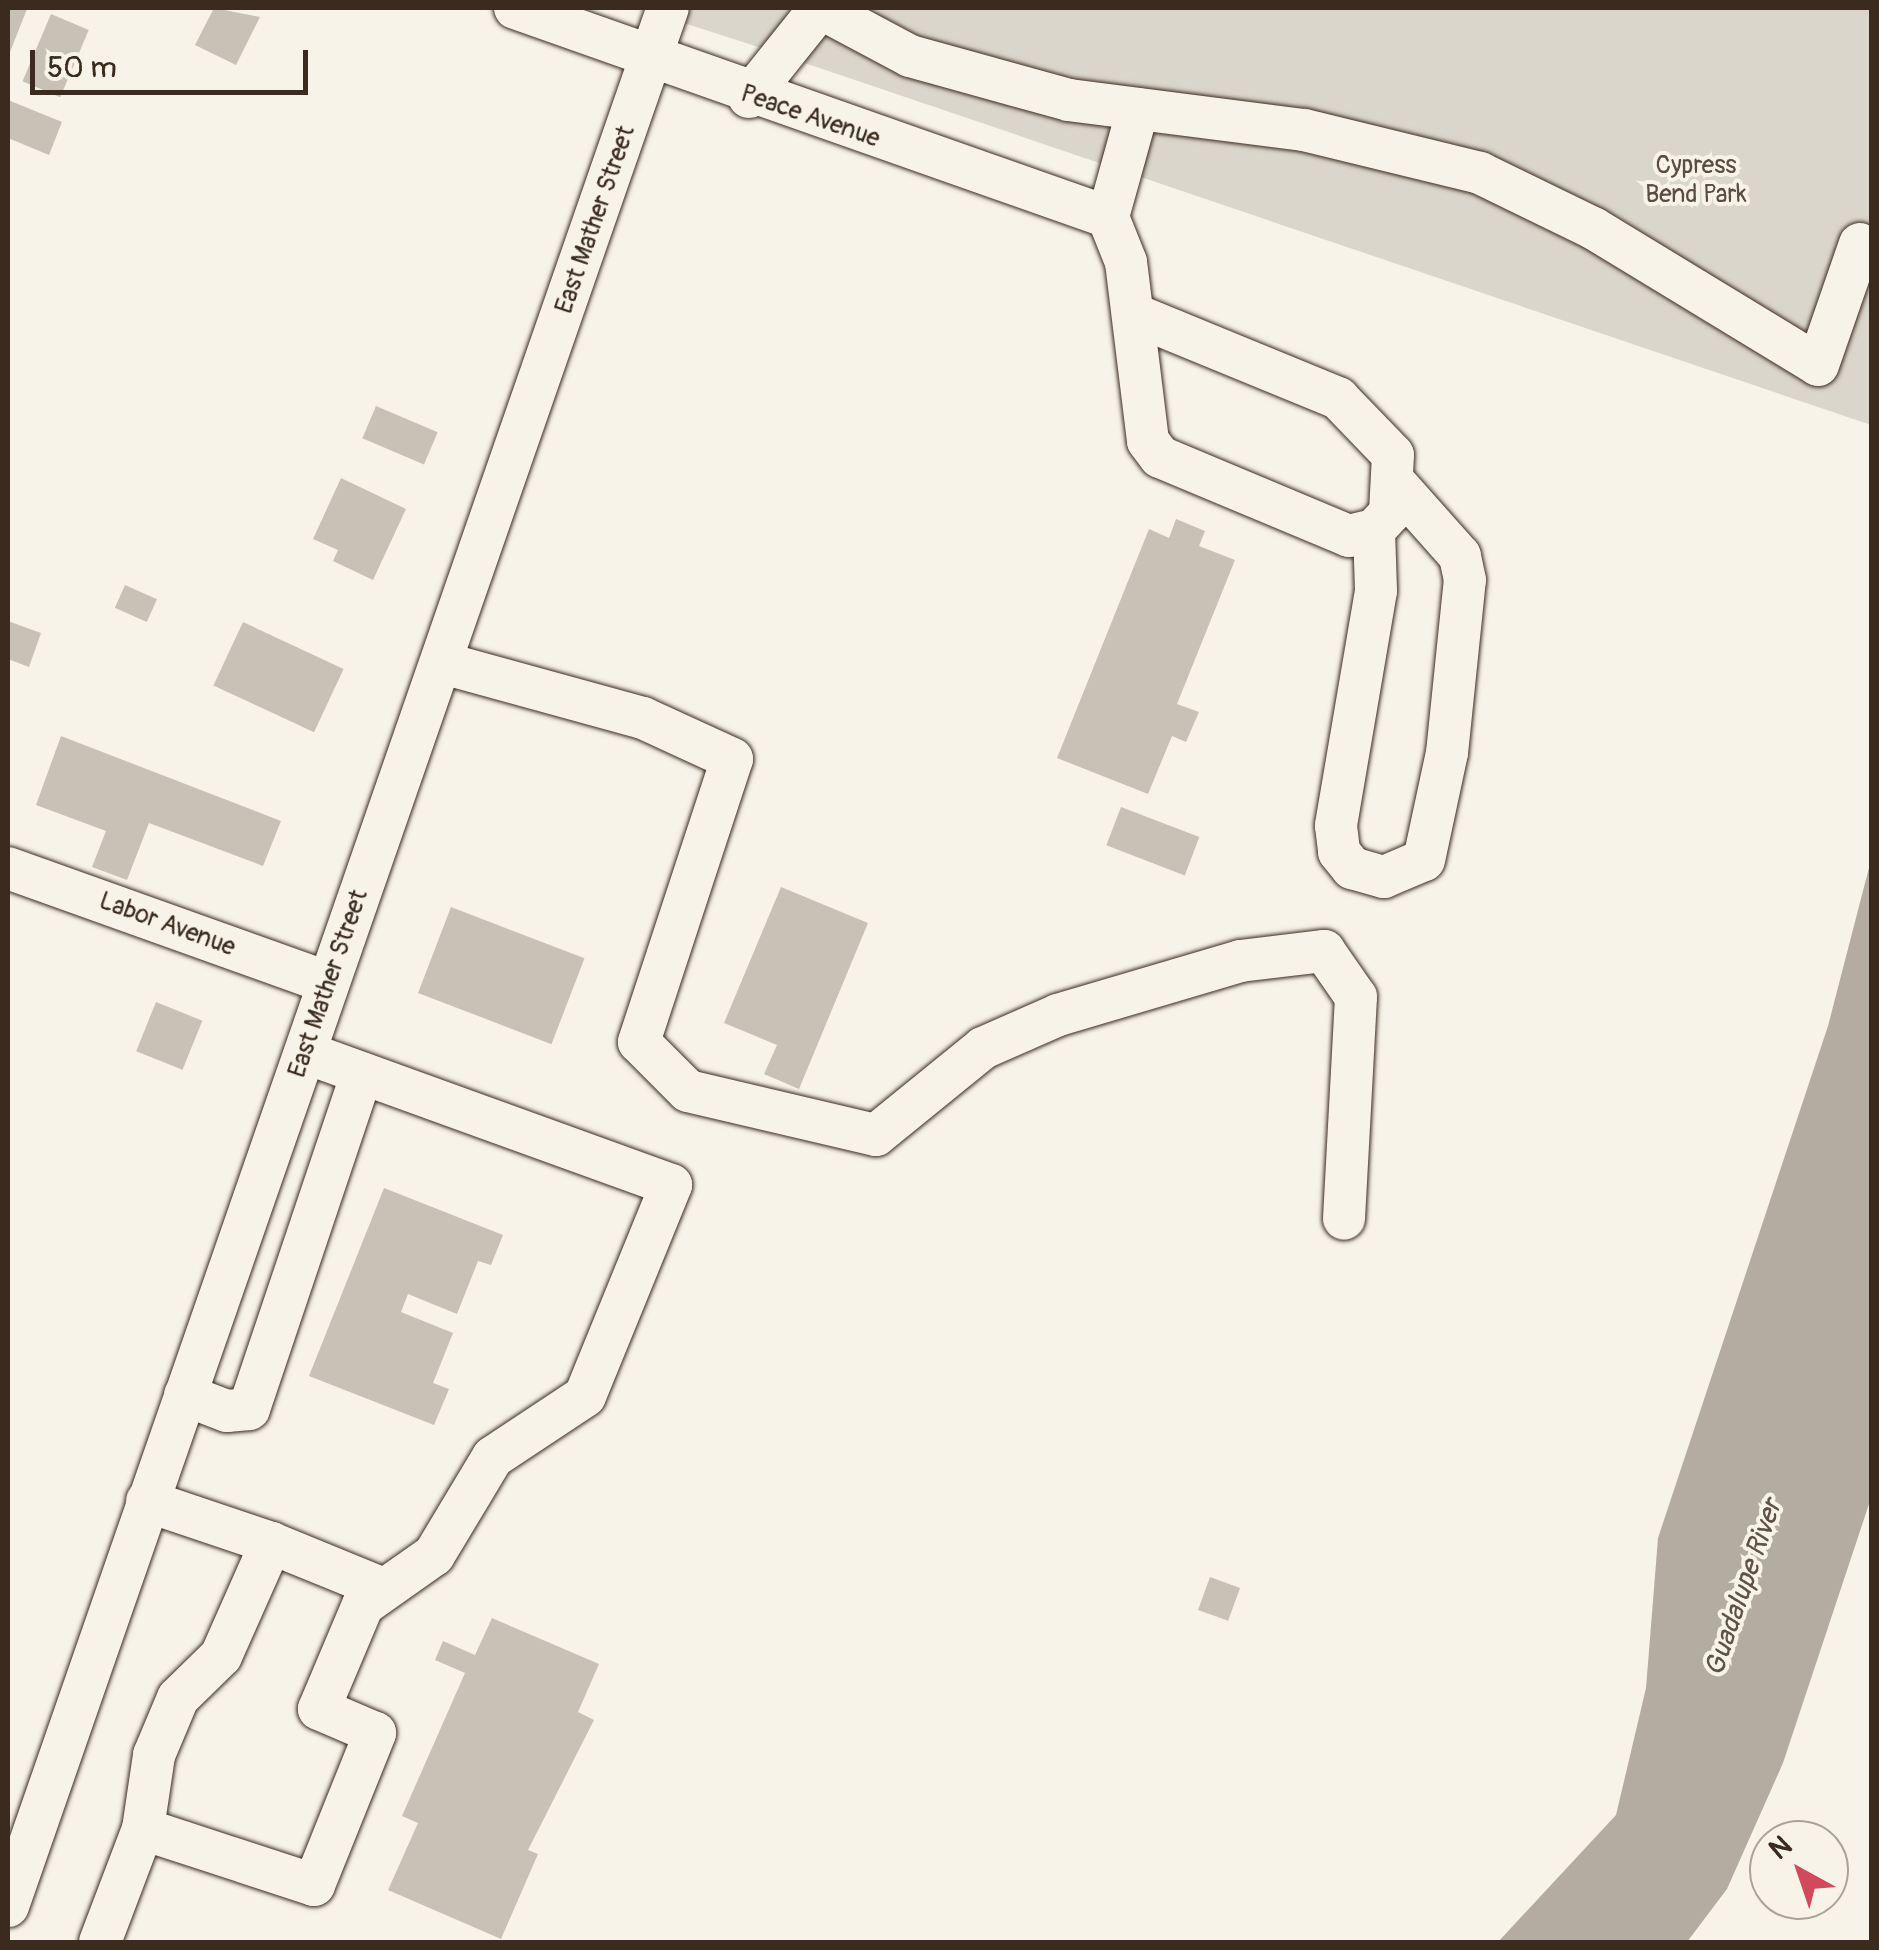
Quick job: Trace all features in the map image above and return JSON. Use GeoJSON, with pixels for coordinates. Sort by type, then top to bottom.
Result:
{"type":"FeatureCollection","features":[{"type":"Feature","properties":{"kind":"street","name":"Peace Avenue"},"geometry":{"type":"LineString","coordinates":[[515,8],[748,97],[1108,217]]}},
{"type":"Feature","properties":{"kind":"street","name":"East Mather Street"},"geometry":{"type":"LineString","coordinates":[[8,1906],[668,8]]}},
{"type":"Feature","properties":{"kind":"street"},"geometry":{"type":"LineString","coordinates":[[748,97],[820,8],[910,56],[1138,109],[1304,130],[1480,173],[1593,228],[1818,364],[1860,244]]}},
{"type":"Feature","properties":{"kind":"street"},"geometry":{"type":"LineString","coordinates":[[1138,109],[1108,217],[1133,314],[1148,441],[1160,457],[1268,505],[1349,536],[1374,530]]}},
{"type":"Feature","properties":{"kind":"street"},"geometry":{"type":"LineString","coordinates":[[1133,314],[1338,398],[1369,425],[1394,455],[1396,485],[1374,530],[1376,591],[1336,826],[1338,852],[1352,868],[1384,877],[1424,860],[1447,753],[1465,580],[1460,556],[1396,485]]}},
{"type":"Feature","properties":{"kind":"street"},"geometry":{"type":"LineString","coordinates":[[443,663],[643,718],[732,759],[639,1042],[688,1091],[876,1135],[983,1048],[1058,1015],[1240,961],[1324,951],[1356,998],[1344,1220]]}},
{"type":"Feature","properties":{"kind":"street","name":"Labor Avenue"},"geometry":{"type":"LineString","coordinates":[[8,868],[327,982]]}},
{"type":"Feature","properties":{"kind":"street"},"geometry":{"type":"LineString","coordinates":[[143,1829],[314,1885],[375,1733],[319,1709],[363,1605],[434,1555],[494,1457],[585,1396],[671,1185],[307,1053]]}},
{"type":"Feature","properties":{"kind":"street"},"geometry":{"type":"LineString","coordinates":[[185,1395],[227,1412],[249,1409],[362,1073]]}},
{"type":"Feature","properties":{"kind":"street"},"geometry":{"type":"LineString","coordinates":[[147,1501],[384,1589]]}},
{"type":"Feature","properties":{"kind":"street"},"geometry":{"type":"LineString","coordinates":[[100,1942],[143,1829],[154,1755],[178,1698],[221,1656],[271,1544]]}},
{"type":"Feature","properties":{"kind":"green space","name":"Cypress Bend Park"},"geometry":{"type":"Polygon","coordinates":[[[637,8],[1871,8],[1871,425],[749,44],[637,8]]]}},
{"type":"Feature","properties":{"kind":"water","name":"Guadalupe River"},"geometry":{"type":"Polygon","coordinates":[[[1871,860],[1871,1498],[1783,1763],[1758,1820],[1749,1820],[1749,1840],[1727,1889],[1687,1942],[1498,1942],[1616,1815],[1646,1688],[1658,1538],[1828,1026],[1871,860]]]}},
{"type":"Feature","properties":{"kind":"building"},"geometry":{"type":"Polygon","coordinates":[[[8,8],[27,9],[8,57],[8,8]]]}},
{"type":"Feature","properties":{"kind":"building"},"geometry":{"type":"Polygon","coordinates":[[[214,8],[260,17],[236,65],[195,45],[214,8]]]}},
{"type":"Feature","properties":{"kind":"building"},"geometry":{"type":"Polygon","coordinates":[[[51,14],[89,30],[60,97],[22,81],[51,14]]]}},
{"type":"Feature","properties":{"kind":"building"},"geometry":{"type":"Polygon","coordinates":[[[8,100],[62,122],[49,155],[8,138],[8,100]]]}},
{"type":"Feature","properties":{"kind":"building"},"geometry":{"type":"Polygon","coordinates":[[[376,406],[438,432],[424,464],[362,438],[376,406]]]}},
{"type":"Feature","properties":{"kind":"building"},"geometry":{"type":"Polygon","coordinates":[[[341,478],[406,509],[373,580],[333,561],[338,550],[313,539],[341,478]]]}},
{"type":"Feature","properties":{"kind":"building"},"geometry":{"type":"Polygon","coordinates":[[[1176,519],[1205,531],[1199,546],[1235,560],[1177,704],[1199,712],[1186,742],[1172,736],[1148,794],[1057,758],[1149,529],[1169,538],[1176,519]]]}},
{"type":"Feature","properties":{"kind":"building"},"geometry":{"type":"Polygon","coordinates":[[[125,585],[157,599],[147,622],[115,608],[125,585]]]}},
{"type":"Feature","properties":{"kind":"building"},"geometry":{"type":"Polygon","coordinates":[[[8,621],[41,633],[29,667],[8,659],[8,621]]]}},
{"type":"Feature","properties":{"kind":"building"},"geometry":{"type":"Polygon","coordinates":[[[243,622],[344,669],[314,732],[213,685],[243,622]]]}},
{"type":"Feature","properties":{"kind":"building"},"geometry":{"type":"Polygon","coordinates":[[[61,736],[281,821],[263,866],[149,823],[127,880],[92,867],[106,831],[36,805],[61,736]]]}},
{"type":"Feature","properties":{"kind":"building"},"geometry":{"type":"Polygon","coordinates":[[[1121,807],[1199,837],[1185,875],[1106,845],[1121,807]]]}},
{"type":"Feature","properties":{"kind":"building"},"geometry":{"type":"Polygon","coordinates":[[[781,887],[868,923],[799,1089],[764,1074],[777,1045],[724,1023],[781,887]]]}},
{"type":"Feature","properties":{"kind":"building"},"geometry":{"type":"Polygon","coordinates":[[[451,907],[585,958],[552,1044],[418,993],[451,907]]]}},
{"type":"Feature","properties":{"kind":"building"},"geometry":{"type":"Polygon","coordinates":[[[156,1002],[202,1021],[183,1070],[136,1051],[156,1002]]]}},
{"type":"Feature","properties":{"kind":"building"},"geometry":{"type":"Polygon","coordinates":[[[384,1188],[503,1235],[491,1265],[478,1261],[457,1314],[408,1294],[401,1312],[453,1333],[433,1383],[449,1389],[434,1425],[309,1376],[384,1188]]]}},
{"type":"Feature","properties":{"kind":"building"},"geometry":{"type":"Polygon","coordinates":[[[1210,1577],[1240,1588],[1228,1621],[1198,1610],[1210,1577]]]}},
{"type":"Feature","properties":{"kind":"building"},"geometry":{"type":"Polygon","coordinates":[[[492,1618],[599,1664],[578,1712],[594,1720],[528,1850],[538,1854],[501,1939],[388,1890],[418,1823],[402,1816],[465,1673],[435,1660],[443,1641],[475,1655],[492,1618]]]}}]}
